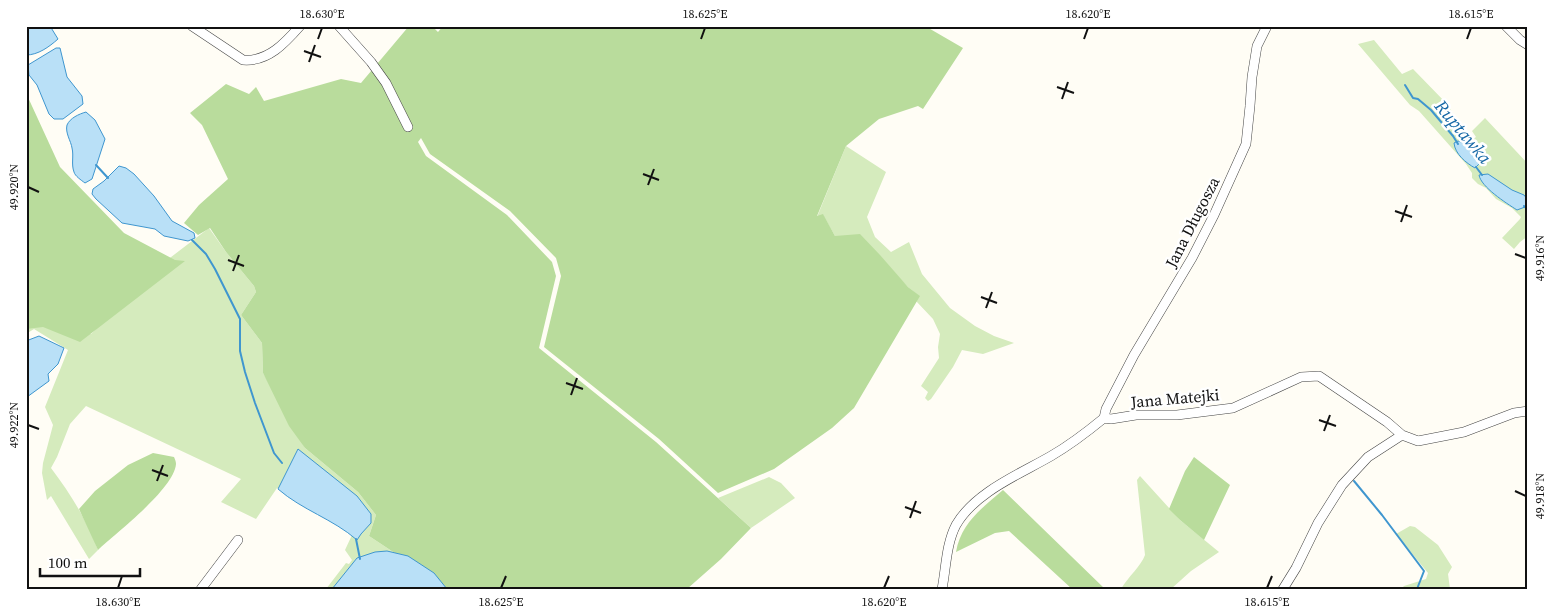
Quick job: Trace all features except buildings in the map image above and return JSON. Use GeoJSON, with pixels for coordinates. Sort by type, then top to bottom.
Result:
{"type":"FeatureCollection","features":[{"type":"Feature","properties":{"kind":"street"},"geometry":{"type":"LineString","coordinates":[[192,26],[243,60],[252,61],[266,56],[284,45],[300,26]]}},
{"type":"Feature","properties":{"kind":"street"},"geometry":{"type":"LineString","coordinates":[[339,26],[386,83],[408,127]]}},
{"type":"Feature","properties":{"kind":"street","name":"Jana Długosza"},"geometry":{"type":"LineString","coordinates":[[1104,418],[1106,409],[1134,355],[1192,258],[1246,144],[1252,77],[1257,46],[1267,26]]}},
{"type":"Feature","properties":{"kind":"street"},"geometry":{"type":"LineString","coordinates":[[1506,26],[1528,45]]}},
{"type":"Feature","properties":{"kind":"street","name":"Jana Matejki"},"geometry":{"type":"LineString","coordinates":[[1104,418],[1136,415],[1177,415],[1233,408],[1301,377],[1319,376],[1387,422],[1402,435],[1418,441],[1464,432],[1514,414],[1528,411]]}},
{"type":"Feature","properties":{"kind":"street"},"geometry":{"type":"LineString","coordinates":[[942,589],[951,541],[957,525],[970,509],[999,485],[1087,433],[1104,418]]}},
{"type":"Feature","properties":{"kind":"street"},"geometry":{"type":"LineString","coordinates":[[1283,589],[1296,568],[1318,523],[1342,485],[1368,457],[1402,435]]}},
{"type":"Feature","properties":{"kind":"street"},"geometry":{"type":"LineString","coordinates":[[201,589],[238,540]]}},
{"type":"Feature","properties":{"kind":"green space"},"geometry":{"type":"Polygon","coordinates":[[[409,26],[432,26],[438,32],[443,26],[925,26],[963,48],[923,109],[918,106],[879,119],[846,146],[817,216],[823,214],[835,236],[860,234],[908,287],[920,296],[854,408],[832,428],[774,469],[718,493],[659,439],[544,347],[561,276],[556,258],[510,211],[430,154],[421,138],[418,142],[426,156],[507,215],[552,262],[556,276],[539,348],[656,442],[751,528],[721,559],[687,589],[438,589],[431,577],[369,536],[376,515],[358,492],[305,448],[289,426],[263,373],[262,343],[241,315],[256,292],[254,286],[226,252],[210,228],[198,235],[184,223],[199,205],[228,179],[202,125],[190,113],[226,84],[249,94],[256,87],[264,101],[341,79],[361,83],[409,26]]]}},
{"type":"Feature","properties":{"kind":"green space"},"geometry":{"type":"Polygon","coordinates":[[[1374,40],[1402,74],[1413,69],[1448,105],[1469,142],[1476,137],[1472,131],[1485,118],[1528,164],[1528,236],[1514,249],[1502,238],[1521,217],[1472,178],[1472,173],[1466,164],[1419,111],[1410,105],[1358,44],[1374,40]]]}},
{"type":"Feature","properties":{"kind":"green space"},"geometry":{"type":"Polygon","coordinates":[[[26,93],[60,167],[124,233],[175,260],[185,261],[80,342],[43,327],[26,329],[26,93]]]}},
{"type":"Feature","properties":{"kind":"green space"},"geometry":{"type":"Polygon","coordinates":[[[846,146],[886,172],[867,217],[875,237],[891,252],[909,242],[922,274],[950,308],[975,326],[994,336],[1014,343],[983,354],[962,350],[953,367],[928,401],[925,398],[928,392],[921,386],[939,358],[940,334],[933,319],[916,301],[919,296],[897,276],[835,236],[823,215],[817,217],[846,146]]]}},
{"type":"Feature","properties":{"kind":"green space"},"geometry":{"type":"Polygon","coordinates":[[[209,228],[254,286],[256,292],[241,315],[262,343],[263,373],[305,448],[358,492],[376,515],[369,536],[431,577],[438,589],[326,589],[346,563],[349,564],[352,560],[345,550],[352,535],[285,489],[277,488],[256,519],[221,502],[241,479],[86,406],[70,424],[51,468],[78,507],[94,539],[98,550],[89,559],[51,496],[47,500],[42,473],[53,425],[45,407],[68,350],[34,329],[26,334],[26,297],[91,334],[162,264],[209,228]]]}},
{"type":"Feature","properties":{"kind":"green space"},"geometry":{"type":"Polygon","coordinates":[[[153,453],[174,457],[176,464],[173,474],[166,486],[155,498],[98,550],[79,509],[95,491],[128,465],[153,453]]]}},
{"type":"Feature","properties":{"kind":"green space"},"geometry":{"type":"Polygon","coordinates":[[[1194,457],[1230,485],[1204,540],[1169,509],[1185,471],[1194,457]]]}},
{"type":"Feature","properties":{"kind":"green space"},"geometry":{"type":"Polygon","coordinates":[[[1140,476],[1180,520],[1219,552],[1191,571],[1171,589],[1121,589],[1145,555],[1137,480],[1140,476]]]}},
{"type":"Feature","properties":{"kind":"green space"},"geometry":{"type":"Polygon","coordinates":[[[769,477],[781,483],[795,498],[751,528],[718,498],[769,477]]]}},
{"type":"Feature","properties":{"kind":"green space"},"geometry":{"type":"Polygon","coordinates":[[[1003,490],[1105,589],[1072,589],[1009,531],[995,533],[956,552],[962,533],[968,524],[980,510],[1003,490]]]}},
{"type":"Feature","properties":{"kind":"green space"},"geometry":{"type":"Polygon","coordinates":[[[1410,526],[1415,527],[1438,545],[1452,567],[1448,574],[1450,589],[1401,589],[1404,586],[1426,579],[1428,573],[1396,534],[1410,526]]]}},
{"type":"Feature","properties":{"kind":"water"},"geometry":{"type":"Polygon","coordinates":[[[26,26],[50,26],[58,39],[35,54],[26,55],[26,26]]]}},
{"type":"Feature","properties":{"kind":"water"},"geometry":{"type":"Polygon","coordinates":[[[56,48],[60,48],[67,77],[82,96],[83,104],[63,119],[54,119],[49,114],[37,85],[29,75],[28,65],[56,48]]]}},
{"type":"Feature","properties":{"kind":"water"},"geometry":{"type":"Polygon","coordinates":[[[86,112],[95,120],[105,139],[92,179],[85,183],[74,172],[73,151],[67,134],[67,125],[72,118],[86,112]]]}},
{"type":"Feature","properties":{"kind":"water"},"geometry":{"type":"Polygon","coordinates":[[[1458,141],[1468,144],[1471,151],[1481,162],[1475,168],[1456,151],[1454,143],[1458,141]]]}},
{"type":"Feature","properties":{"kind":"water"},"geometry":{"type":"Polygon","coordinates":[[[119,166],[126,168],[134,174],[154,196],[172,221],[194,233],[195,238],[188,241],[164,236],[155,229],[122,223],[96,199],[92,194],[93,189],[119,166]]]}},
{"type":"Feature","properties":{"kind":"water"},"geometry":{"type":"Polygon","coordinates":[[[1488,174],[1512,190],[1524,195],[1528,200],[1525,207],[1517,210],[1489,190],[1479,175],[1488,174]]]}},
{"type":"Feature","properties":{"kind":"water"},"geometry":{"type":"Polygon","coordinates":[[[39,336],[64,348],[58,364],[48,374],[49,381],[27,397],[26,341],[39,336]]]}},
{"type":"Feature","properties":{"kind":"water"},"geometry":{"type":"Polygon","coordinates":[[[298,449],[357,496],[371,514],[371,523],[357,540],[278,489],[298,449]]]}},
{"type":"Feature","properties":{"kind":"water"},"geometry":{"type":"Polygon","coordinates":[[[387,551],[408,556],[434,573],[447,589],[332,589],[357,558],[375,552],[387,551]]]}},
{"type":"Feature","properties":{"kind":"waterway","name":"Ruptawka"},"geometry":{"type":"LineString","coordinates":[[1405,85],[1413,98],[1418,99],[1431,110],[1458,144]]}},
{"type":"Feature","properties":{"kind":"waterway"},"geometry":{"type":"LineString","coordinates":[[96,165],[108,178]]}},
{"type":"Feature","properties":{"kind":"waterway","name":"Ruptawka"},"geometry":{"type":"LineString","coordinates":[[1476,167],[1482,175]]}},
{"type":"Feature","properties":{"kind":"waterway","name":"Ruptawka"},"geometry":{"type":"LineString","coordinates":[[1524,206],[1528,210]]}},
{"type":"Feature","properties":{"kind":"waterway"},"geometry":{"type":"LineString","coordinates":[[192,240],[206,254],[240,319],[240,351],[245,372],[274,453],[282,463]]}},
{"type":"Feature","properties":{"kind":"waterway"},"geometry":{"type":"LineString","coordinates":[[1354,481],[1424,571],[1417,589]]}},
{"type":"Feature","properties":{"kind":"waterway"},"geometry":{"type":"LineString","coordinates":[[356,539],[360,559]]}}]}
